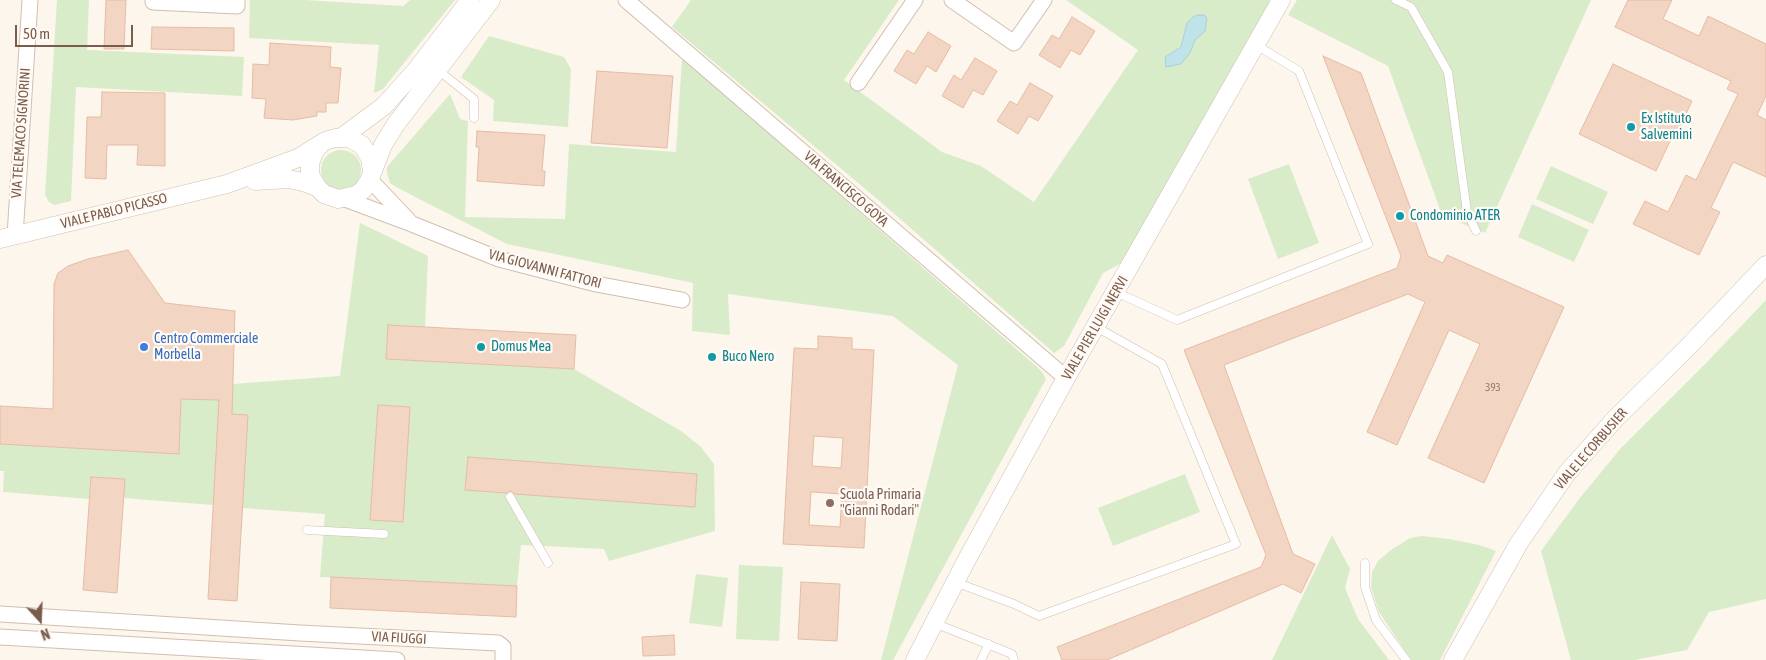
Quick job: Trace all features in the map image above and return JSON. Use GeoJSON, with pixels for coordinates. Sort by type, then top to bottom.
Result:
{"type":"FeatureCollection","features":[{"type":"Feature","properties":{"kind":"street","name":"VIA TELEMACO SIGNORINI"},"geometry":{"type":"LineString","coordinates":[[7,237],[30,0]]}},
{"type":"Feature","properties":{"kind":"street"},"geometry":{"type":"LineString","coordinates":[[153,2],[237,6],[237,0]]}},
{"type":"Feature","properties":{"kind":"street","name":"VIALE PABLO PICASSO"},"geometry":{"type":"LineString","coordinates":[[7,237],[227,184],[285,164],[330,139],[342,137],[384,106],[417,69],[470,0]]}},
{"type":"Feature","properties":{"kind":"street"},"geometry":{"type":"LineString","coordinates":[[345,199],[363,190],[382,145],[396,124],[491,0]]}},
{"type":"Feature","properties":{"kind":"street","name":"VIA FRANCISCO GOYA"},"geometry":{"type":"LineString","coordinates":[[626,0],[1066,378]]}},
{"type":"Feature","properties":{"kind":"street"},"geometry":{"type":"LineString","coordinates":[[858,83],[914,0]]}},
{"type":"Feature","properties":{"kind":"street"},"geometry":{"type":"LineString","coordinates":[[952,0],[1014,43],[1044,0]]}},
{"type":"Feature","properties":{"kind":"street","name":"VIALE PIER LUIGI NERVI"},"geometry":{"type":"LineString","coordinates":[[914,660],[1066,378],[1281,0]]}},
{"type":"Feature","properties":{"kind":"street"},"geometry":{"type":"LineString","coordinates":[[342,137],[349,138],[362,145],[370,158],[370,177]]}},
{"type":"Feature","properties":{"kind":"street"},"geometry":{"type":"LineString","coordinates":[[317,188],[310,175],[310,164],[314,152],[319,146]]}},
{"type":"Feature","properties":{"kind":"street","name":"VIA GIOVANNI FATTORI"},"geometry":{"type":"LineString","coordinates":[[370,177],[374,184],[412,224]]}},
{"type":"Feature","properties":{"kind":"street","name":"VIALE PABLO PICASSO"},"geometry":{"type":"LineString","coordinates":[[227,184],[288,179],[303,182],[317,188],[331,198],[345,199]]}},
{"type":"Feature","properties":{"kind":"street","name":"VIA GIOVANNI FATTORI"},"geometry":{"type":"LineString","coordinates":[[345,199],[499,259],[596,284],[682,300]]}},
{"type":"Feature","properties":{"kind":"street","name":"VIALE LE CORBUSIER"},"geometry":{"type":"LineString","coordinates":[[1453,660],[1518,543],[1567,473],[1616,418],[1687,348],[1766,265]]}},
{"type":"Feature","properties":{"kind":"street","name":"VIA FIUGGI"},"geometry":{"type":"LineString","coordinates":[[0,614],[265,631],[498,643],[503,647],[503,660]]}},
{"type":"Feature","properties":{"kind":"street"},"geometry":{"type":"LineString","coordinates":[[21,638],[23,616]]}},
{"type":"Feature","properties":{"kind":"street"},"geometry":{"type":"LineString","coordinates":[[140,623],[140,646]]}},
{"type":"Feature","properties":{"kind":"street"},"geometry":{"type":"LineString","coordinates":[[264,652],[265,631]]}},
{"type":"Feature","properties":{"kind":"street"},"geometry":{"type":"LineString","coordinates":[[299,654],[300,633]]}},
{"type":"Feature","properties":{"kind":"street","name":"VIA FIUGGI"},"geometry":{"type":"LineString","coordinates":[[0,637],[397,660]]}},
{"type":"Feature","properties":{"kind":"lane"},"geometry":{"type":"LineString","coordinates":[[1396,0],[1411,7],[1448,72],[1467,212],[1476,231]]}},
{"type":"Feature","properties":{"kind":"lane"},"geometry":{"type":"LineString","coordinates":[[1116,292],[1177,320],[1368,244],[1299,71],[1256,45]]}},
{"type":"Feature","properties":{"kind":"lane"},"geometry":{"type":"LineString","coordinates":[[438,70],[474,99],[474,118]]}},
{"type":"Feature","properties":{"kind":"lane"},"geometry":{"type":"LineString","coordinates":[[955,582],[1014,604],[1039,616],[1236,544],[1162,364],[1096,327]]}},
{"type":"Feature","properties":{"kind":"lane"},"geometry":{"type":"LineString","coordinates":[[510,497],[548,563]]}},
{"type":"Feature","properties":{"kind":"lane"},"geometry":{"type":"LineString","coordinates":[[307,530],[384,534]]}},
{"type":"Feature","properties":{"kind":"lane"},"geometry":{"type":"LineString","coordinates":[[1365,563],[1365,587],[1376,620],[1406,660]]}},
{"type":"Feature","properties":{"kind":"lane"},"geometry":{"type":"LineString","coordinates":[[934,623],[1012,654],[1014,660]]}},
{"type":"Feature","properties":{"kind":"lane"},"geometry":{"type":"LineString","coordinates":[[981,660],[989,644]]}},
{"type":"Feature","properties":{"kind":"green space"},"geometry":{"type":"Polygon","coordinates":[[[57,0],[89,0],[87,50],[244,57],[242,96],[76,87],[71,201],[54,205],[49,202],[45,195],[57,0]]]}},
{"type":"Feature","properties":{"kind":"green space"},"geometry":{"type":"Polygon","coordinates":[[[250,0],[304,0],[403,6],[410,0],[455,0],[383,89],[374,93],[379,45],[249,38],[250,0]]]}},
{"type":"Feature","properties":{"kind":"green space"},"geometry":{"type":"Polygon","coordinates":[[[691,0],[899,0],[844,80],[942,152],[981,166],[1034,202],[1138,50],[1066,0],[1277,0],[1129,259],[1103,273],[1064,346],[1054,353],[876,198],[672,27],[691,0]]]}},
{"type":"Feature","properties":{"kind":"green space"},"geometry":{"type":"Polygon","coordinates":[[[1297,0],[1591,0],[1485,233],[1442,215],[1388,66],[1288,15],[1297,0]]]}},
{"type":"Feature","properties":{"kind":"green space"},"geometry":{"type":"Polygon","coordinates":[[[489,36],[564,57],[571,69],[568,127],[493,121],[494,100],[461,77],[489,36]]]}},
{"type":"Feature","properties":{"kind":"green space"},"geometry":{"type":"Polygon","coordinates":[[[682,58],[1036,366],[1046,379],[893,660],[881,660],[958,365],[893,316],[728,294],[730,335],[692,331],[693,283],[507,244],[390,183],[387,167],[450,94],[460,119],[468,121],[465,217],[565,219],[569,144],[676,152],[682,58]]]}},
{"type":"Feature","properties":{"kind":"green space"},"geometry":{"type":"Polygon","coordinates":[[[337,150],[345,150],[352,153],[358,159],[361,170],[358,181],[352,187],[345,190],[337,190],[330,187],[324,181],[321,174],[321,166],[324,159],[330,153],[337,150]]]}},
{"type":"Feature","properties":{"kind":"green space"},"geometry":{"type":"Polygon","coordinates":[[[1289,164],[1319,243],[1278,259],[1248,179],[1289,164]]]}},
{"type":"Feature","properties":{"kind":"green space"},"geometry":{"type":"Polygon","coordinates":[[[1551,166],[1608,192],[1593,224],[1536,199],[1551,166]]]}},
{"type":"Feature","properties":{"kind":"green space"},"geometry":{"type":"Polygon","coordinates":[[[1532,204],[1589,230],[1574,262],[1518,237],[1532,204]]]}},
{"type":"Feature","properties":{"kind":"green space"},"geometry":{"type":"Polygon","coordinates":[[[360,223],[428,256],[425,327],[388,325],[386,359],[574,369],[681,431],[701,447],[714,464],[715,531],[609,561],[604,549],[521,545],[517,586],[320,577],[325,514],[242,508],[247,415],[219,413],[213,505],[123,498],[125,479],[91,477],[89,499],[3,492],[4,471],[0,471],[0,444],[179,454],[181,399],[232,400],[233,384],[340,376],[360,223]],[[378,405],[370,520],[402,522],[410,407],[378,405]],[[468,457],[465,490],[695,507],[697,474],[468,457]]]}},
{"type":"Feature","properties":{"kind":"green space"},"geometry":{"type":"Polygon","coordinates":[[[1766,300],[1766,599],[1709,612],[1687,650],[1634,660],[1571,660],[1541,551],[1579,499],[1621,448],[1766,300]]]}},
{"type":"Feature","properties":{"kind":"green space"},"geometry":{"type":"Polygon","coordinates":[[[1185,474],[1200,512],[1113,546],[1098,508],[1185,474]]]}},
{"type":"Feature","properties":{"kind":"green space"},"geometry":{"type":"Polygon","coordinates":[[[1332,535],[1350,569],[1345,588],[1358,619],[1389,660],[1272,660],[1332,535]]]}},
{"type":"Feature","properties":{"kind":"green space"},"geometry":{"type":"Polygon","coordinates":[[[1422,536],[1479,545],[1496,551],[1440,660],[1411,660],[1379,612],[1371,587],[1372,572],[1378,561],[1410,538],[1422,536]]]}},
{"type":"Feature","properties":{"kind":"green space"},"geometry":{"type":"Polygon","coordinates":[[[739,565],[783,567],[779,641],[736,639],[739,565]]]}},
{"type":"Feature","properties":{"kind":"green space"},"geometry":{"type":"Polygon","coordinates":[[[696,574],[728,578],[722,627],[689,623],[696,574]]]}},
{"type":"Feature","properties":{"kind":"water"},"geometry":{"type":"Polygon","coordinates":[[[1198,15],[1204,15],[1207,18],[1205,31],[1195,40],[1190,53],[1181,64],[1166,67],[1165,57],[1181,47],[1187,23],[1198,15]]]}},
{"type":"Feature","properties":{"kind":"building"},"geometry":{"type":"Polygon","coordinates":[[[106,0],[126,0],[124,49],[104,49],[106,0]]]}},
{"type":"Feature","properties":{"kind":"building","name":"Ex Istituto Salvemini"},"geometry":{"type":"Polygon","coordinates":[[[1628,0],[1672,0],[1663,19],[1699,36],[1708,16],[1766,44],[1766,96],[1757,115],[1766,120],[1766,177],[1733,162],[1711,208],[1720,212],[1699,255],[1633,224],[1645,201],[1668,212],[1686,175],[1696,180],[1738,94],[1727,89],[1731,81],[1615,27],[1628,0]]]}},
{"type":"Feature","properties":{"kind":"building"},"geometry":{"type":"Polygon","coordinates":[[[1072,17],[1095,31],[1080,55],[1071,50],[1060,68],[1039,55],[1052,35],[1059,39],[1072,17]]]}},
{"type":"Feature","properties":{"kind":"building"},"geometry":{"type":"Polygon","coordinates":[[[152,27],[234,28],[234,51],[151,49],[152,27]]]}},
{"type":"Feature","properties":{"kind":"building"},"geometry":{"type":"Polygon","coordinates":[[[928,32],[951,46],[936,72],[927,66],[916,84],[894,71],[907,50],[914,54],[928,32]]]}},
{"type":"Feature","properties":{"kind":"building"},"geometry":{"type":"Polygon","coordinates":[[[270,43],[331,47],[330,67],[341,68],[338,103],[326,103],[326,112],[317,112],[317,116],[293,120],[264,118],[266,99],[252,98],[253,64],[269,65],[270,43]]]}},
{"type":"Feature","properties":{"kind":"building"},"geometry":{"type":"Polygon","coordinates":[[[1323,56],[1361,73],[1428,256],[1443,263],[1447,255],[1564,307],[1484,483],[1428,458],[1480,344],[1449,330],[1397,445],[1367,432],[1425,302],[1408,294],[1224,365],[1293,554],[1315,564],[1301,593],[1283,584],[1107,660],[1062,660],[1057,647],[1261,567],[1266,555],[1184,350],[1397,268],[1401,256],[1323,56]]]}},
{"type":"Feature","properties":{"kind":"building"},"geometry":{"type":"Polygon","coordinates":[[[975,58],[997,71],[983,95],[973,90],[963,108],[942,96],[954,75],[961,80],[975,58]]]}},
{"type":"Feature","properties":{"kind":"building"},"geometry":{"type":"Polygon","coordinates":[[[1613,64],[1692,101],[1674,140],[1671,139],[1656,171],[1579,134],[1613,64]]]}},
{"type":"Feature","properties":{"kind":"building"},"geometry":{"type":"Polygon","coordinates":[[[597,71],[673,76],[667,148],[591,143],[597,71]]]}},
{"type":"Feature","properties":{"kind":"building"},"geometry":{"type":"Polygon","coordinates":[[[1030,83],[1053,96],[1038,121],[1029,116],[1018,134],[997,121],[1010,101],[1017,105],[1030,83]]]}},
{"type":"Feature","properties":{"kind":"building"},"geometry":{"type":"Polygon","coordinates":[[[102,92],[165,93],[165,166],[137,165],[138,145],[107,145],[106,179],[85,178],[87,117],[101,117],[102,92]]]}},
{"type":"Feature","properties":{"kind":"building"},"geometry":{"type":"Polygon","coordinates":[[[477,131],[545,135],[542,171],[545,171],[544,186],[477,181],[479,147],[476,147],[477,131]]]}},
{"type":"Feature","properties":{"kind":"building","name":"Centro Commerciale Morbella"},"geometry":{"type":"Polygon","coordinates":[[[128,250],[165,303],[235,311],[232,414],[248,415],[237,601],[208,599],[219,400],[181,399],[179,454],[0,444],[0,406],[53,409],[54,284],[58,273],[68,266],[88,259],[128,250]]]}},
{"type":"Feature","properties":{"kind":"building","name":"Domus Mea"},"geometry":{"type":"Polygon","coordinates":[[[388,325],[576,335],[574,369],[386,359],[388,325]]]}},
{"type":"Feature","properties":{"kind":"building"},"geometry":{"type":"Polygon","coordinates":[[[818,336],[852,338],[852,349],[874,350],[864,548],[783,544],[794,348],[818,349],[818,336]],[[814,436],[812,466],[841,468],[843,438],[814,436]],[[811,492],[809,525],[840,527],[842,494],[811,492]]]}},
{"type":"Feature","properties":{"kind":"building"},"geometry":{"type":"Polygon","coordinates":[[[378,405],[410,407],[403,522],[370,520],[378,405]]]}},
{"type":"Feature","properties":{"kind":"building"},"geometry":{"type":"Polygon","coordinates":[[[468,457],[697,474],[695,507],[515,494],[510,491],[506,493],[465,490],[468,457]]]}},
{"type":"Feature","properties":{"kind":"building"},"geometry":{"type":"Polygon","coordinates":[[[91,477],[125,479],[117,593],[83,590],[91,477]]]}},
{"type":"Feature","properties":{"kind":"building"},"geometry":{"type":"Polygon","coordinates":[[[331,577],[517,586],[516,617],[330,608],[331,577]]]}},
{"type":"Feature","properties":{"kind":"building"},"geometry":{"type":"Polygon","coordinates":[[[801,582],[840,584],[837,641],[798,639],[801,582]]]}},
{"type":"Feature","properties":{"kind":"building"},"geometry":{"type":"Polygon","coordinates":[[[674,635],[675,655],[643,656],[642,637],[674,635]]]}},
{"type":"Feature","properties":{"kind":"place","name":"Ex Istituto Salvemini"},"geometry":{"type":"Point","coordinates":[1631,127]}},
{"type":"Feature","properties":{"kind":"place","name":"Condominio ATER"},"geometry":{"type":"Point","coordinates":[1400,216]}},
{"type":"Feature","properties":{"kind":"place","name":"Centro Commerciale Morbella"},"geometry":{"type":"Point","coordinates":[144,347]}},
{"type":"Feature","properties":{"kind":"place","name":"Domus Mea"},"geometry":{"type":"Point","coordinates":[481,347]}},
{"type":"Feature","properties":{"kind":"place","name":"Buco Nero"},"geometry":{"type":"Point","coordinates":[712,357]}},
{"type":"Feature","properties":{"kind":"place","name":"Scuola Primaria \"Gianni Rodari\""},"geometry":{"type":"Point","coordinates":[830,503]}}]}
